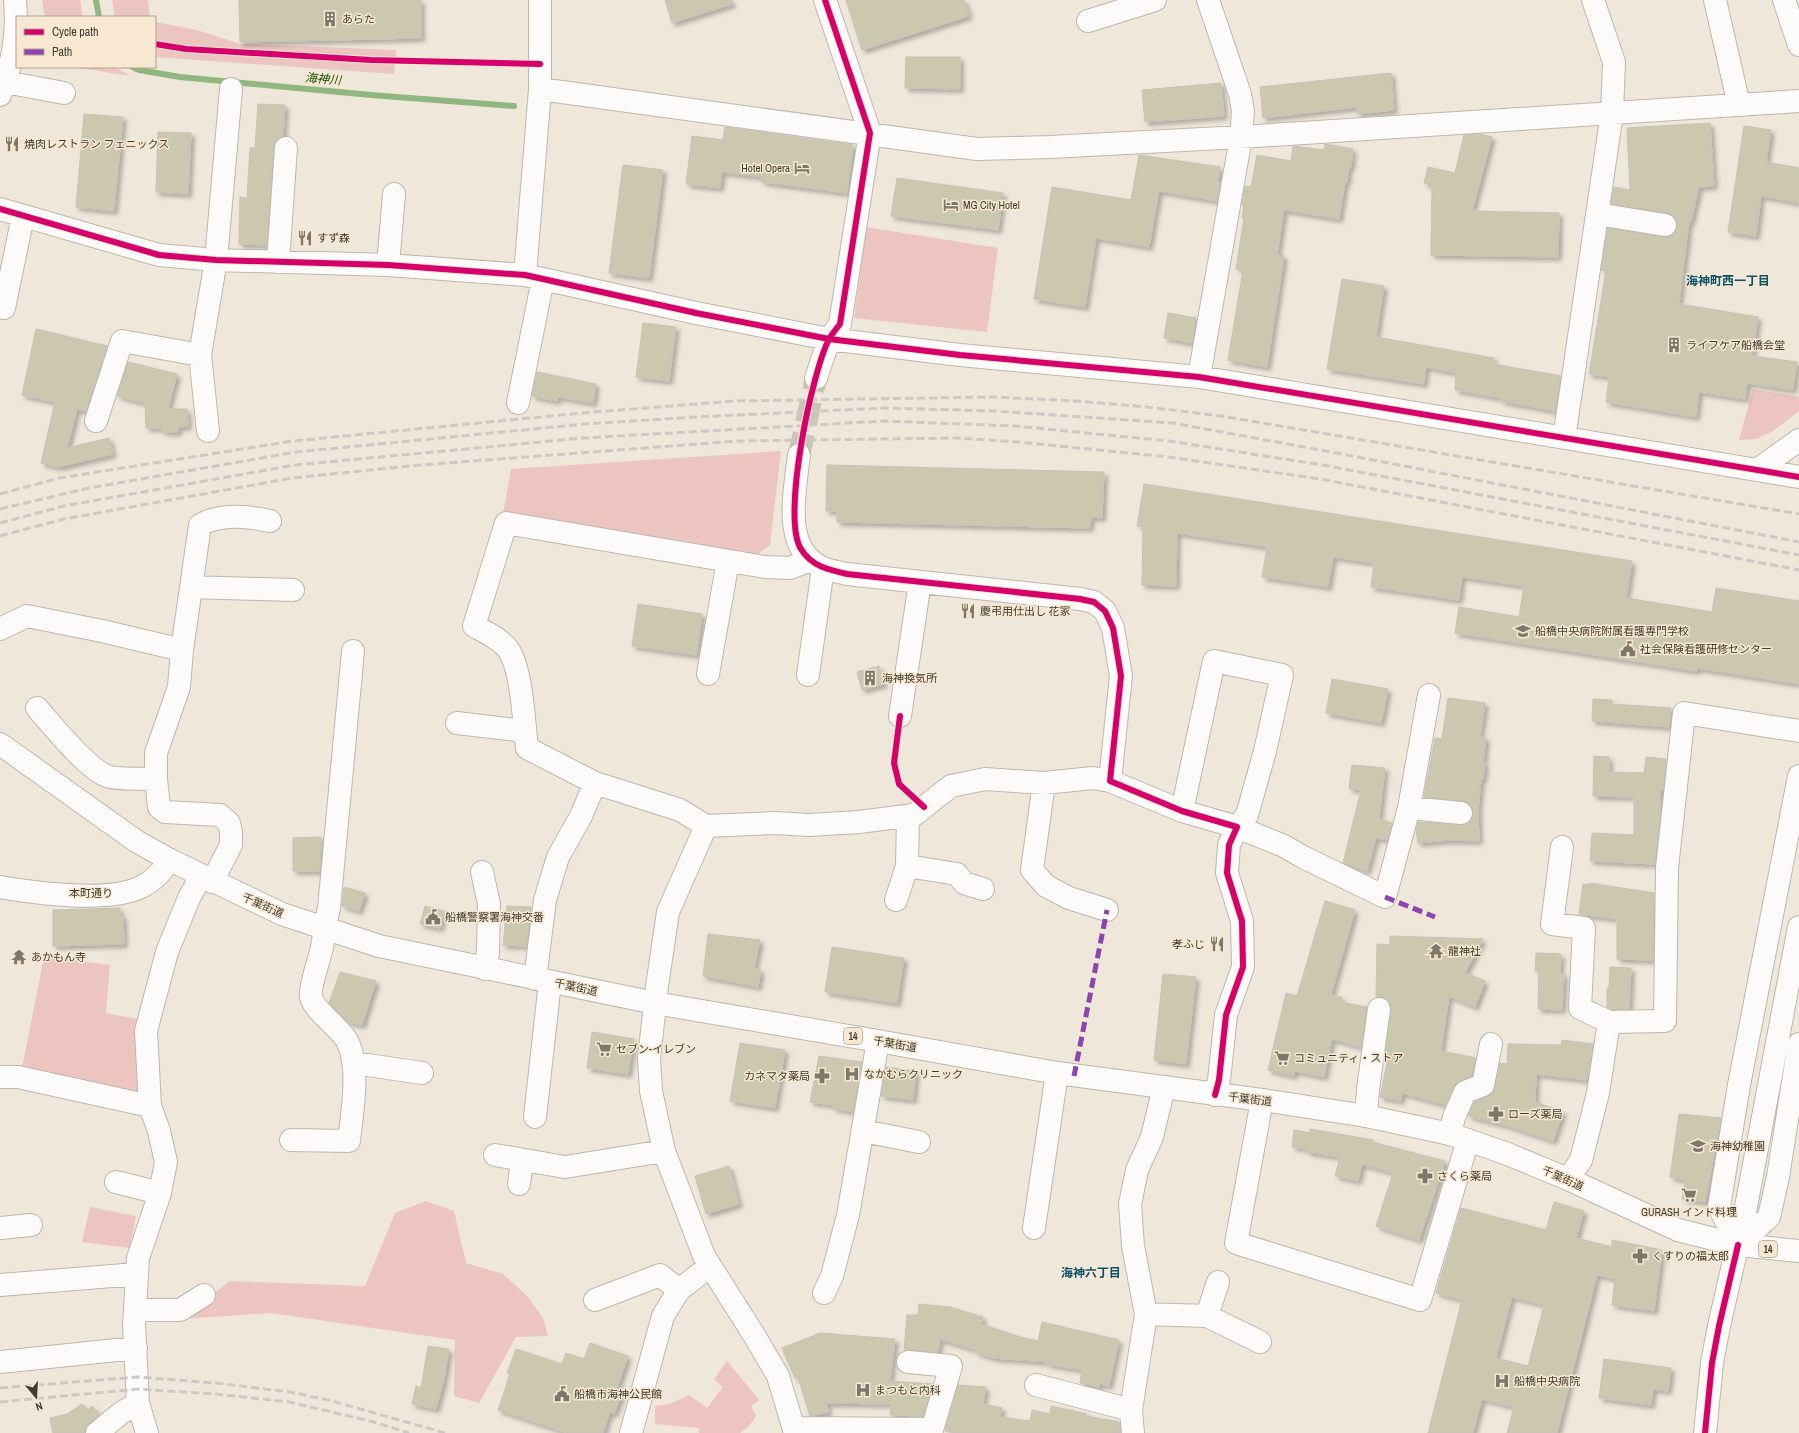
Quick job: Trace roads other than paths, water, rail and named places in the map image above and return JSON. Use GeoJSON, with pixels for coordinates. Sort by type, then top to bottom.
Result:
{"type":"FeatureCollection","features":[{"type":"Feature","properties":{"kind":"main road"},"geometry":{"type":"LineString","coordinates":[[15,0],[15,45],[13,57],[3,89],[64,93]]}},
{"type":"Feature","properties":{"kind":"main road"},"geometry":{"type":"LineString","coordinates":[[518,403],[534,277],[540,89],[540,0]]}},
{"type":"Feature","properties":{"kind":"main road"},"geometry":{"type":"LineString","coordinates":[[816,378],[829,339],[840,324],[870,133],[825,0]]}},
{"type":"Feature","properties":{"kind":"main road"},"geometry":{"type":"LineString","coordinates":[[1088,21],[1155,0]]}},
{"type":"Feature","properties":{"kind":"main road"},"geometry":{"type":"LineString","coordinates":[[1199,378],[1241,137],[1243,111],[1240,94],[1208,0]]}},
{"type":"Feature","properties":{"kind":"main road"},"geometry":{"type":"LineString","coordinates":[[1563,437],[1612,113],[1614,62],[1593,0]]}},
{"type":"Feature","properties":{"kind":"main road"},"geometry":{"type":"LineString","coordinates":[[1715,0],[1739,105]]}},
{"type":"Feature","properties":{"kind":"main road"},"geometry":{"type":"LineString","coordinates":[[1784,0],[1799,45]]}},
{"type":"Feature","properties":{"kind":"main road"},"geometry":{"type":"LineString","coordinates":[[208,431],[200,355],[216,260],[232,89]]}},
{"type":"Feature","properties":{"kind":"main road"},"geometry":{"type":"LineString","coordinates":[[540,89],[870,133],[977,149],[1050,147],[1241,137],[1739,105],[1799,96]]}},
{"type":"Feature","properties":{"kind":"main road"},"geometry":{"type":"LineString","coordinates":[[278,262],[286,148]]}},
{"type":"Feature","properties":{"kind":"main road"},"geometry":{"type":"LineString","coordinates":[[388,265],[394,194]]}},
{"type":"Feature","properties":{"kind":"main road"},"geometry":{"type":"LineString","coordinates":[[0,209],[159,255],[216,260],[388,265],[534,277],[696,313],[829,339],[960,355],[1199,378],[1799,477]]}},
{"type":"Feature","properties":{"kind":"main road"},"geometry":{"type":"LineString","coordinates":[[1597,214],[1665,225]]}},
{"type":"Feature","properties":{"kind":"main road"},"geometry":{"type":"LineString","coordinates":[[4,308],[23,216]]}},
{"type":"Feature","properties":{"kind":"main road"},"geometry":{"type":"LineString","coordinates":[[96,421],[122,341],[200,355]]}},
{"type":"Feature","properties":{"kind":"main road"},"geometry":{"type":"LineString","coordinates":[[1757,470],[1799,440]]}},
{"type":"Feature","properties":{"kind":"main road"},"geometry":{"type":"LineString","coordinates":[[799,455],[794,507],[794,532],[800,549],[817,564],[847,574],[1080,598],[1094,602],[1105,611],[1113,628],[1121,676],[1110,781]]}},
{"type":"Feature","properties":{"kind":"main road"},"geometry":{"type":"LineString","coordinates":[[147,1433],[138,1403],[134,1326],[138,1258],[160,1193],[166,1162],[159,1131],[150,1106],[146,1031],[167,952],[189,898],[207,879],[231,845],[232,832],[229,823],[220,815],[207,813],[165,812],[159,807],[156,779],[156,753],[179,687],[182,650],[200,525],[212,519],[235,516],[270,521]]}},
{"type":"Feature","properties":{"kind":"main road"},"geometry":{"type":"LineString","coordinates":[[817,564],[790,568],[765,568],[506,523],[474,626],[496,638],[507,647],[512,656],[518,675],[526,748],[595,783],[680,810],[706,826],[859,822],[908,816],[914,815],[951,786],[985,779],[1044,783],[1093,778],[1110,781],[1182,811],[1237,828],[1284,846],[1303,857],[1386,897],[1409,808],[1429,695]]}},
{"type":"Feature","properties":{"kind":"main road"},"geometry":{"type":"LineString","coordinates":[[708,674],[728,561]]}},
{"type":"Feature","properties":{"kind":"main road"},"geometry":{"type":"LineString","coordinates":[[808,675],[817,564]]}},
{"type":"Feature","properties":{"kind":"main road"},"geometry":{"type":"LineString","coordinates":[[900,716],[920,582]]}},
{"type":"Feature","properties":{"kind":"main road"},"geometry":{"type":"LineString","coordinates":[[191,587],[294,590]]}},
{"type":"Feature","properties":{"kind":"main road"},"geometry":{"type":"LineString","coordinates":[[0,629],[27,616],[102,631],[182,650]]}},
{"type":"Feature","properties":{"kind":"main road"},"geometry":{"type":"LineString","coordinates":[[290,1140],[349,1141],[353,1107],[354,1063],[346,1040],[329,1019],[316,1008],[311,996],[329,908],[352,652]]}},
{"type":"Feature","properties":{"kind":"main road"},"geometry":{"type":"LineString","coordinates":[[1182,811],[1214,661],[1282,675],[1266,751],[1247,815],[1237,828],[1229,845],[1227,873],[1242,921],[1243,967],[1226,1016],[1219,1080],[1215,1095]]}},
{"type":"Feature","properties":{"kind":"main road"},"geometry":{"type":"LineString","coordinates":[[37,708],[74,749],[95,769],[107,777],[156,779]]}},
{"type":"Feature","properties":{"kind":"main road"},"geometry":{"type":"LineString","coordinates":[[1562,847],[1552,924],[1584,928],[1580,1008],[1609,1022],[1664,1021],[1667,868],[1684,713],[1799,732]]}},
{"type":"Feature","properties":{"kind":"main road"},"geometry":{"type":"LineString","coordinates":[[458,723],[525,731]]}},
{"type":"Feature","properties":{"kind":"main road","name":"千葉街道"},"geometry":{"type":"LineString","coordinates":[[0,744],[136,841],[170,860],[282,914],[379,946],[655,1003],[1057,1073],[1262,1100],[1366,1116],[1459,1137],[1505,1153],[1678,1230],[1738,1245],[1799,1251]]}},
{"type":"Feature","properties":{"kind":"main road"},"geometry":{"type":"LineString","coordinates":[[1738,1245],[1719,1207],[1739,1085],[1799,776]]}},
{"type":"Feature","properties":{"kind":"main road"},"geometry":{"type":"LineString","coordinates":[[535,1117],[545,900],[558,857],[580,816],[595,783]]}},
{"type":"Feature","properties":{"kind":"main road"},"geometry":{"type":"LineString","coordinates":[[1044,783],[1032,870],[1046,886],[1069,898],[1107,910]]}},
{"type":"Feature","properties":{"kind":"main road"},"geometry":{"type":"LineString","coordinates":[[1409,808],[1461,813]]}},
{"type":"Feature","properties":{"kind":"main road"},"geometry":{"type":"LineString","coordinates":[[896,900],[907,866],[908,816]]}},
{"type":"Feature","properties":{"kind":"main road"},"geometry":{"type":"LineString","coordinates":[[706,826],[668,912],[655,1003],[649,1059],[650,1091],[664,1150],[693,1229],[710,1266],[778,1376],[794,1430],[932,1431],[951,1366],[908,1362]]}},
{"type":"Feature","properties":{"kind":"main road","name":"本町通り"},"geometry":{"type":"LineString","coordinates":[[0,887],[26,891],[88,895],[114,894],[142,887],[160,874],[170,860]]}},
{"type":"Feature","properties":{"kind":"main road"},"geometry":{"type":"LineString","coordinates":[[907,866],[957,874],[964,883],[983,889]]}},
{"type":"Feature","properties":{"kind":"main road"},"geometry":{"type":"LineString","coordinates":[[482,872],[489,904],[488,952],[485,969]]}},
{"type":"Feature","properties":{"kind":"main road"},"geometry":{"type":"LineString","coordinates":[[1705,1433],[1715,1348],[1738,1245],[1799,928]]}},
{"type":"Feature","properties":{"kind":"main road"},"geometry":{"type":"LineString","coordinates":[[1366,1116],[1379,1009]]}},
{"type":"Feature","properties":{"kind":"main road"},"geometry":{"type":"LineString","coordinates":[[1568,1180],[1581,1160],[1598,1093],[1609,1022]]}},
{"type":"Feature","properties":{"kind":"main road"},"geometry":{"type":"LineString","coordinates":[[824,1293],[832,1276],[840,1251],[848,1215],[878,1041]]}},
{"type":"Feature","properties":{"kind":"main road"},"geometry":{"type":"LineString","coordinates":[[1262,1100],[1236,1243],[1420,1300],[1459,1137],[1454,1117],[1465,1092],[1483,1086],[1491,1044]]}},
{"type":"Feature","properties":{"kind":"main road"},"geometry":{"type":"LineString","coordinates":[[1738,1245],[1769,1217],[1778,1177],[1799,1044]]}},
{"type":"Feature","properties":{"kind":"main road"},"geometry":{"type":"LineString","coordinates":[[354,1063],[422,1073]]}},
{"type":"Feature","properties":{"kind":"main road"},"geometry":{"type":"LineString","coordinates":[[1034,1228],[1057,1073]]}},
{"type":"Feature","properties":{"kind":"main road"},"geometry":{"type":"LineString","coordinates":[[0,1077],[18,1077],[150,1106]]}},
{"type":"Feature","properties":{"kind":"main road"},"geometry":{"type":"LineString","coordinates":[[1133,1433],[1131,1410],[1146,1314],[1133,1246],[1130,1204],[1138,1170],[1152,1137],[1164,1087]]}},
{"type":"Feature","properties":{"kind":"main road"},"geometry":{"type":"LineString","coordinates":[[863,1131],[919,1142]]}},
{"type":"Feature","properties":{"kind":"main road"},"geometry":{"type":"LineString","coordinates":[[495,1155],[565,1167],[664,1150]]}},
{"type":"Feature","properties":{"kind":"main road"},"geometry":{"type":"LineString","coordinates":[[519,1184],[522,1160]]}},
{"type":"Feature","properties":{"kind":"main road"},"geometry":{"type":"LineString","coordinates":[[116,1182],[160,1193]]}},
{"type":"Feature","properties":{"kind":"main road"},"geometry":{"type":"LineString","coordinates":[[0,1228],[31,1226]]}},
{"type":"Feature","properties":{"kind":"main road"},"geometry":{"type":"LineString","coordinates":[[631,1433],[663,1316],[679,1290],[710,1266]]}},
{"type":"Feature","properties":{"kind":"main road"},"geometry":{"type":"LineString","coordinates":[[0,1285],[137,1274]]}},
{"type":"Feature","properties":{"kind":"main road"},"geometry":{"type":"LineString","coordinates":[[595,1300],[660,1275],[679,1290]]}},
{"type":"Feature","properties":{"kind":"main road"},"geometry":{"type":"LineString","coordinates":[[1207,1316],[1218,1282]]}},
{"type":"Feature","properties":{"kind":"main road"},"geometry":{"type":"LineString","coordinates":[[135,1310],[180,1310],[204,1295]]}},
{"type":"Feature","properties":{"kind":"main road"},"geometry":{"type":"LineString","coordinates":[[1146,1314],[1207,1316],[1260,1342]]}},
{"type":"Feature","properties":{"kind":"main road"},"geometry":{"type":"LineString","coordinates":[[0,1362],[136,1348]]}},
{"type":"Feature","properties":{"kind":"main road"},"geometry":{"type":"LineString","coordinates":[[1036,1385],[1131,1410]]}},
{"type":"Feature","properties":{"kind":"main road"},"geometry":{"type":"LineString","coordinates":[[97,1433],[121,1413],[138,1403]]}},
{"type":"Feature","properties":{"kind":"waterway","name":"海神川"},"geometry":{"type":"LineString","coordinates":[[96,0],[99,16]]}},
{"type":"Feature","properties":{"kind":"waterway","name":"海神川"},"geometry":{"type":"LineString","coordinates":[[134,68],[180,77],[371,95],[514,106]]}},
{"type":"Feature","properties":{"kind":"tunnel"},"geometry":{"type":"LineString","coordinates":[[799,455],[816,378]]}},
{"type":"Feature","properties":{"kind":"railway"},"geometry":{"type":"LineString","coordinates":[[0,494],[59,478],[293,441],[582,413],[734,401],[995,397],[1075,401],[1147,407],[1221,416],[1799,514]]}},
{"type":"Feature","properties":{"kind":"railway"},"geometry":{"type":"LineString","coordinates":[[0,509],[89,488],[296,452],[585,424],[885,408],[995,411],[1173,423],[1799,542]]}},
{"type":"Feature","properties":{"kind":"railway"},"geometry":{"type":"LineString","coordinates":[[0,523],[64,506],[295,465],[583,438],[884,421],[1015,426],[1169,441],[1323,465],[1799,555]]}},
{"type":"Feature","properties":{"kind":"railway"},"geometry":{"type":"LineString","coordinates":[[0,536],[64,519],[292,478],[420,465],[737,441],[957,438],[1018,442],[1169,457],[1320,479],[1799,570]]}},
{"type":"Feature","properties":{"kind":"railway"},"geometry":{"type":"LineString","coordinates":[[0,1388],[137,1377],[216,1383],[290,1392],[332,1401],[445,1433]]}},
{"type":"Feature","properties":{"kind":"railway"},"geometry":{"type":"LineString","coordinates":[[0,1402],[138,1389],[216,1394],[289,1402],[374,1422],[409,1433]]}},
{"type":"Feature","properties":{"kind":"place","name":"あらた"},"geometry":{"type":"Point","coordinates":[330,19]}},
{"type":"Feature","properties":{"kind":"place","name":"焼肉レストラン フェニックス"},"geometry":{"type":"Point","coordinates":[12,144]}},
{"type":"Feature","properties":{"kind":"place","name":"Hotel Opera"},"geometry":{"type":"Point","coordinates":[802,168]}},
{"type":"Feature","properties":{"kind":"place","name":"MG City Hotel"},"geometry":{"type":"Point","coordinates":[951,205]}},
{"type":"Feature","properties":{"kind":"place","name":"すず森"},"geometry":{"type":"Point","coordinates":[305,238]}},
{"type":"Feature","properties":{"kind":"place","name":"ライフケア船橋会堂"},"geometry":{"type":"Point","coordinates":[1674,345]}},
{"type":"Feature","properties":{"kind":"place","name":"慶弔用仕出し 花家"},"geometry":{"type":"Point","coordinates":[968,611]}},
{"type":"Feature","properties":{"kind":"place","name":"船橋中央病院附属看護専門学校"},"geometry":{"type":"Point","coordinates":[1523,631]}},
{"type":"Feature","properties":{"kind":"place","name":"社会保険看護研修センター"},"geometry":{"type":"Point","coordinates":[1628,649]}},
{"type":"Feature","properties":{"kind":"place","name":"海神換気所"},"geometry":{"type":"Point","coordinates":[870,678]}},
{"type":"Feature","properties":{"kind":"place","name":"船橋警察署海神交番"},"geometry":{"type":"Point","coordinates":[433,917]}},
{"type":"Feature","properties":{"kind":"place","name":"孝ふじ"},"geometry":{"type":"Point","coordinates":[1217,944]}},
{"type":"Feature","properties":{"kind":"place","name":"龍神社"},"geometry":{"type":"Point","coordinates":[1436,951]}},
{"type":"Feature","properties":{"kind":"place","name":"あかもん寺"},"geometry":{"type":"Point","coordinates":[19,957]}},
{"type":"Feature","properties":{"kind":"place","name":"セブン-イレブン"},"geometry":{"type":"Point","coordinates":[604,1049]}},
{"type":"Feature","properties":{"kind":"place","name":"コミュニティ・ストア"},"geometry":{"type":"Point","coordinates":[1282,1058]}},
{"type":"Feature","properties":{"kind":"place","name":"なかむらクリニック"},"geometry":{"type":"Point","coordinates":[852,1074]}},
{"type":"Feature","properties":{"kind":"place","name":"カネマタ薬局"},"geometry":{"type":"Point","coordinates":[822,1076]}},
{"type":"Feature","properties":{"kind":"place","name":"ローズ薬局"},"geometry":{"type":"Point","coordinates":[1496,1114]}},
{"type":"Feature","properties":{"kind":"place","name":"海神幼稚園"},"geometry":{"type":"Point","coordinates":[1698,1146]}},
{"type":"Feature","properties":{"kind":"place","name":"さくら薬局"},"geometry":{"type":"Point","coordinates":[1425,1176]}},
{"type":"Feature","properties":{"kind":"place","name":"GURASH インド料理"},"geometry":{"type":"Point","coordinates":[1689,1195]}},
{"type":"Feature","properties":{"kind":"place","name":"くすりの福太郎"},"geometry":{"type":"Point","coordinates":[1640,1256]}},
{"type":"Feature","properties":{"kind":"place","name":"船橋中央病院"},"geometry":{"type":"Point","coordinates":[1502,1381]}},
{"type":"Feature","properties":{"kind":"place","name":"まつもと内科"},"geometry":{"type":"Point","coordinates":[863,1390]}},
{"type":"Feature","properties":{"kind":"place","name":"船橋市海神公民館"},"geometry":{"type":"Point","coordinates":[562,1394]}},
{"type":"Feature","properties":{"kind":"district","name":"海神町西一丁目"},"geometry":{"type":"Point","coordinates":[1728,281]}},
{"type":"Feature","properties":{"kind":"district","name":"海神六丁目"},"geometry":{"type":"Point","coordinates":[1091,1273]}}]}
